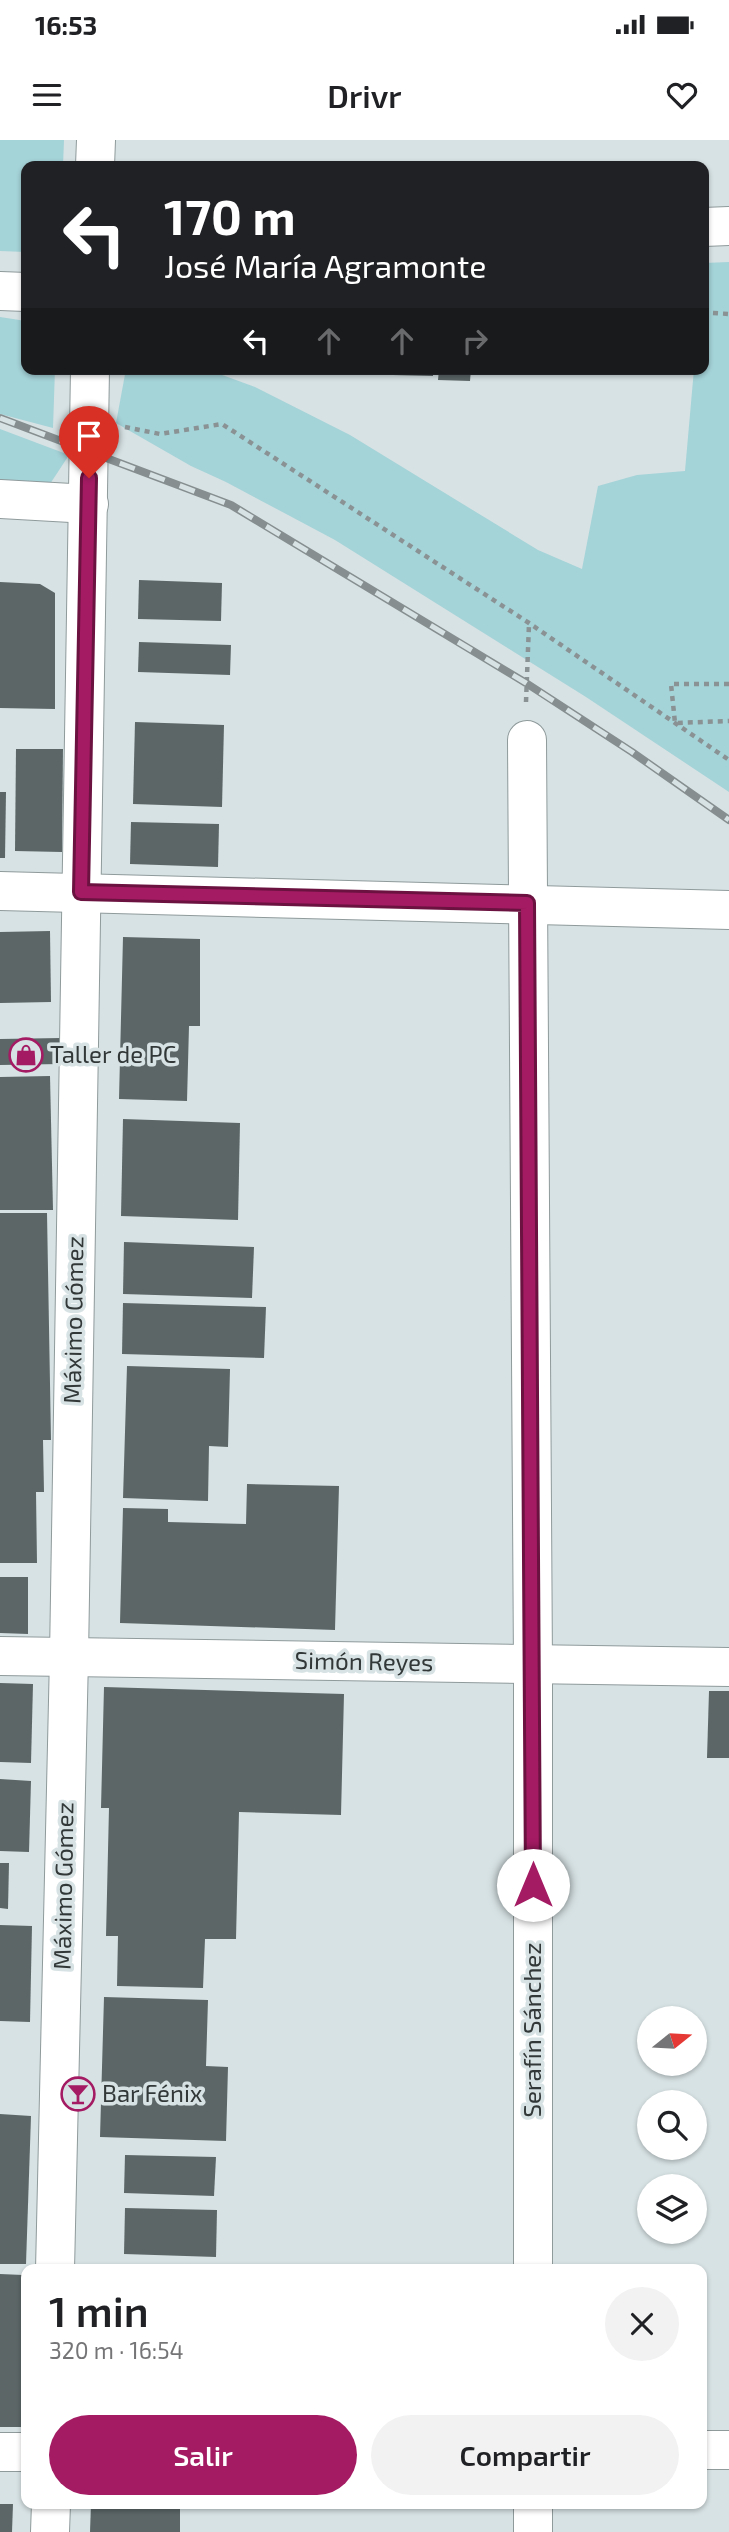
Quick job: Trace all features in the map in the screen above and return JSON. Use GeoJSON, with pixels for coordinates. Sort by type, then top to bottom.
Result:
{"type":"FeatureCollection","features":[{"type":"Feature","properties":{"kind":"street"},"geometry":{"type":"LineString","coordinates":[[95,161],[96,140]]}},
{"type":"Feature","properties":{"kind":"street"},"geometry":{"type":"LineString","coordinates":[[709,227],[729,226]]}},
{"type":"Feature","properties":{"kind":"street"},"geometry":{"type":"LineString","coordinates":[[0,291],[21,292]]}},
{"type":"Feature","properties":{"kind":"street","name":"Máximo Gómez"},"geometry":{"type":"LineString","coordinates":[[55,2264],[69,1657],[90,375]]}},
{"type":"Feature","properties":{"kind":"street"},"geometry":{"type":"LineString","coordinates":[[0,499],[89,504]]}},
{"type":"Feature","properties":{"kind":"street","name":"Serafín Sánchez"},"geometry":{"type":"LineString","coordinates":[[527,740],[533,1665],[533,2264]]}},
{"type":"Feature","properties":{"kind":"street"},"geometry":{"type":"LineString","coordinates":[[0,891],[729,910]]}},
{"type":"Feature","properties":{"kind":"street","name":"Simón Reyes"},"geometry":{"type":"LineString","coordinates":[[0,1656],[729,1667]]}},
{"type":"Feature","properties":{"kind":"street"},"geometry":{"type":"LineString","coordinates":[[707,2450],[729,2450]]}},
{"type":"Feature","properties":{"kind":"street"},"geometry":{"type":"LineString","coordinates":[[0,2452],[21,2452]]}},
{"type":"Feature","properties":{"kind":"street"},"geometry":{"type":"LineString","coordinates":[[50,2532],[51,2509]]}},
{"type":"Feature","properties":{"kind":"street"},"geometry":{"type":"LineString","coordinates":[[533,2509],[533,2532]]}},
{"type":"Feature","properties":{"kind":"path"},"geometry":{"type":"LineString","coordinates":[[713,313],[729,314]]}},
{"type":"Feature","properties":{"kind":"path"},"geometry":{"type":"LineString","coordinates":[[90,419],[160,434],[222,424],[529,623],[729,760]]}},
{"type":"Feature","properties":{"kind":"path"},"geometry":{"type":"LineString","coordinates":[[527,740],[529,623]]}},
{"type":"Feature","properties":{"kind":"path"},"geometry":{"type":"LineString","coordinates":[[675,723],[671,684],[729,684]]}},
{"type":"Feature","properties":{"kind":"path"},"geometry":{"type":"LineString","coordinates":[[675,723],[729,722]]}},
{"type":"Feature","properties":{"kind":"shaded area"},"geometry":{"type":"Polygon","coordinates":[[[0,140],[64,140],[63,161],[21,161],[21,252],[0,251],[0,140]]]}},
{"type":"Feature","properties":{"kind":"shaded area"},"geometry":{"type":"Polygon","coordinates":[[[729,262],[729,792],[586,697],[335,540],[191,466],[116,423],[125,375],[222,375],[255,387],[350,435],[538,550],[582,569],[598,486],[637,475],[685,471],[693,375],[709,375],[709,263],[729,262]]]}},
{"type":"Feature","properties":{"kind":"shaded area"},"geometry":{"type":"Polygon","coordinates":[[[0,317],[21,320],[21,375],[55,375],[53,428],[0,414],[0,317]]]}},
{"type":"Feature","properties":{"kind":"shaded area"},"geometry":{"type":"Polygon","coordinates":[[[0,429],[69,455],[50,484],[0,480],[0,429]]]}},
{"type":"Feature","properties":{"kind":"building"},"geometry":{"type":"Polygon","coordinates":[[[438,375],[470,375],[470,381],[438,380],[438,375]]]}},
{"type":"Feature","properties":{"kind":"building"},"geometry":{"type":"Polygon","coordinates":[[[139,580],[222,583],[221,621],[138,619],[139,580]]]}},
{"type":"Feature","properties":{"kind":"building"},"geometry":{"type":"Polygon","coordinates":[[[0,582],[40,584],[55,593],[55,709],[0,708],[0,582]]]}},
{"type":"Feature","properties":{"kind":"building"},"geometry":{"type":"Polygon","coordinates":[[[139,642],[231,645],[230,675],[138,672],[139,642]]]}},
{"type":"Feature","properties":{"kind":"building"},"geometry":{"type":"Polygon","coordinates":[[[135,722],[224,725],[222,807],[133,804],[135,722]]]}},
{"type":"Feature","properties":{"kind":"building"},"geometry":{"type":"Polygon","coordinates":[[[16,749],[63,749],[62,852],[15,851],[16,749]]]}},
{"type":"Feature","properties":{"kind":"building"},"geometry":{"type":"Polygon","coordinates":[[[0,792],[6,792],[5,858],[0,858],[0,792]]]}},
{"type":"Feature","properties":{"kind":"building"},"geometry":{"type":"Polygon","coordinates":[[[131,822],[219,824],[218,867],[130,864],[131,822]]]}},
{"type":"Feature","properties":{"kind":"building"},"geometry":{"type":"Polygon","coordinates":[[[50,931],[51,1002],[0,1003],[0,932],[50,931]]]}},
{"type":"Feature","properties":{"kind":"building"},"geometry":{"type":"Polygon","coordinates":[[[123,937],[200,939],[200,1026],[189,1026],[187,1101],[119,1099],[123,937]]]}},
{"type":"Feature","properties":{"kind":"building"},"geometry":{"type":"Polygon","coordinates":[[[61,1038],[61,1064],[0,1065],[0,1039],[61,1038]]]}},
{"type":"Feature","properties":{"kind":"building"},"geometry":{"type":"Polygon","coordinates":[[[50,1076],[53,1210],[0,1210],[0,1077],[50,1076]]]}},
{"type":"Feature","properties":{"kind":"building"},"geometry":{"type":"Polygon","coordinates":[[[123,1119],[240,1123],[238,1220],[121,1216],[123,1119]]]}},
{"type":"Feature","properties":{"kind":"building"},"geometry":{"type":"Polygon","coordinates":[[[0,1213],[47,1213],[51,1440],[43,1440],[44,1492],[36,1492],[37,1563],[0,1563],[0,1213]]]}},
{"type":"Feature","properties":{"kind":"building"},"geometry":{"type":"Polygon","coordinates":[[[124,1242],[254,1247],[252,1298],[123,1294],[124,1242]]]}},
{"type":"Feature","properties":{"kind":"building"},"geometry":{"type":"Polygon","coordinates":[[[123,1303],[266,1307],[264,1358],[122,1354],[123,1303]]]}},
{"type":"Feature","properties":{"kind":"building"},"geometry":{"type":"Polygon","coordinates":[[[127,1366],[230,1369],[228,1447],[209,1446],[208,1501],[123,1498],[127,1366]]]}},
{"type":"Feature","properties":{"kind":"building"},"geometry":{"type":"Polygon","coordinates":[[[247,1484],[339,1486],[335,1630],[120,1623],[123,1508],[168,1509],[168,1522],[246,1524],[247,1484]]]}},
{"type":"Feature","properties":{"kind":"building"},"geometry":{"type":"Polygon","coordinates":[[[0,1577],[28,1577],[28,1634],[0,1633],[0,1577]]]}},
{"type":"Feature","properties":{"kind":"building"},"geometry":{"type":"Polygon","coordinates":[[[0,1683],[33,1684],[31,1763],[0,1762],[0,1683]]]}},
{"type":"Feature","properties":{"kind":"building"},"geometry":{"type":"Polygon","coordinates":[[[104,1687],[344,1694],[341,1815],[239,1812],[236,1939],[205,1939],[203,1988],[117,1986],[118,1936],[106,1936],[109,1808],[101,1808],[104,1687]]]}},
{"type":"Feature","properties":{"kind":"building"},"geometry":{"type":"Polygon","coordinates":[[[709,1691],[729,1691],[729,1758],[707,1758],[709,1691]]]}},
{"type":"Feature","properties":{"kind":"building"},"geometry":{"type":"Polygon","coordinates":[[[0,1779],[31,1781],[29,1852],[0,1851],[0,1779]]]}},
{"type":"Feature","properties":{"kind":"building"},"geometry":{"type":"Polygon","coordinates":[[[0,1863],[9,1863],[8,1909],[0,1908],[0,1863]]]}},
{"type":"Feature","properties":{"kind":"building"},"geometry":{"type":"Polygon","coordinates":[[[0,1925],[32,1926],[30,2022],[0,2021],[0,1925]]]}},
{"type":"Feature","properties":{"kind":"building"},"geometry":{"type":"Polygon","coordinates":[[[104,1997],[208,2000],[206,2066],[228,2067],[226,2141],[100,2137],[104,1997]]]}},
{"type":"Feature","properties":{"kind":"building"},"geometry":{"type":"Polygon","coordinates":[[[0,2114],[31,2116],[26,2264],[0,2264],[0,2114]]]}},
{"type":"Feature","properties":{"kind":"building"},"geometry":{"type":"Polygon","coordinates":[[[125,2155],[216,2157],[214,2196],[124,2193],[125,2155]]]}},
{"type":"Feature","properties":{"kind":"building"},"geometry":{"type":"Polygon","coordinates":[[[125,2208],[217,2210],[216,2257],[124,2254],[125,2208]]]}},
{"type":"Feature","properties":{"kind":"building"},"geometry":{"type":"Polygon","coordinates":[[[0,2274],[21,2275],[21,2427],[0,2427],[0,2274]]]}},
{"type":"Feature","properties":{"kind":"building"},"geometry":{"type":"Polygon","coordinates":[[[0,2504],[13,2504],[12,2532],[0,2532],[0,2504]]]}},
{"type":"Feature","properties":{"kind":"building"},"geometry":{"type":"Polygon","coordinates":[[[91,2509],[180,2509],[180,2532],[90,2532],[91,2509]]]}},
{"type":"Feature","properties":{"kind":"railway"},"geometry":{"type":"LineString","coordinates":[[0,418],[231,505],[526,683],[632,752],[729,820]]}},
{"type":"Feature","properties":{"kind":"place","name":"Taller de PC"},"geometry":{"type":"Point","coordinates":[26,1055]}},
{"type":"Feature","properties":{"kind":"place","name":"Bar Fénix"},"geometry":{"type":"Point","coordinates":[78,2094]}},
{"type":"Feature","properties":{"kind":"route"},"geometry":{"type":"LineString","coordinates":[[89,478],[81,892],[527,903],[533,1885]]}}]}
